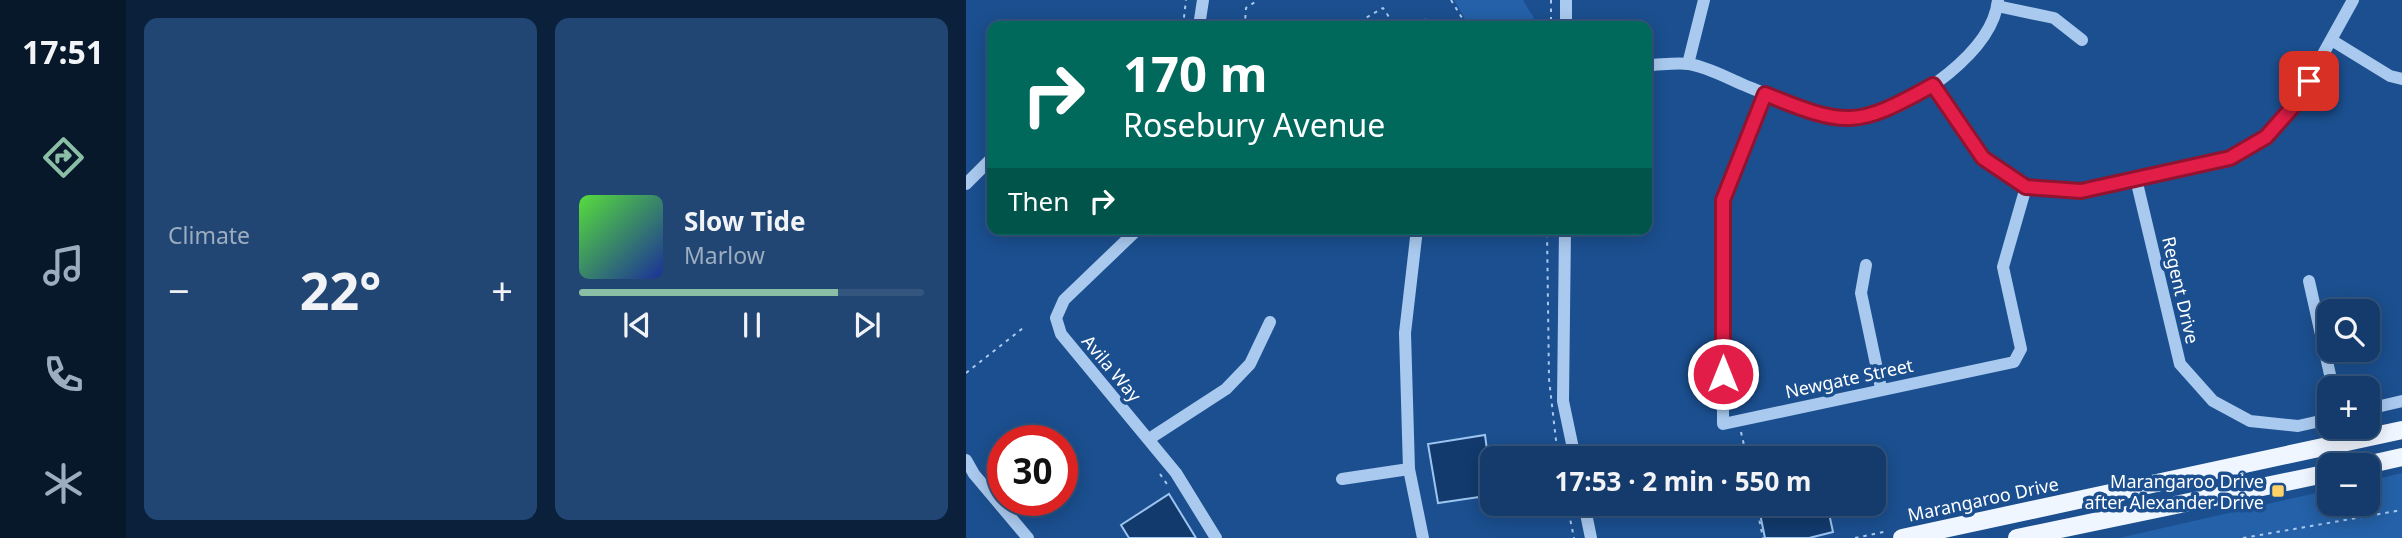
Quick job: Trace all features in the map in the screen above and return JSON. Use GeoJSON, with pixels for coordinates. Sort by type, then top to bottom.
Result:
{"type":"FeatureCollection","features":[{"type":"Feature","properties":{"kind":"main road","name":"Marangaroo Drive"},"geometry":{"type":"LineString","coordinates":[[1902,538],[2402,430]]}},
{"type":"Feature","properties":{"kind":"main road"},"geometry":{"type":"LineString","coordinates":[[2380,462],[2402,457]]}},
{"type":"Feature","properties":{"kind":"main road"},"geometry":{"type":"LineString","coordinates":[[2216,470],[2310,461],[2315,466],[2311,477]]}},
{"type":"Feature","properties":{"kind":"main road"},"geometry":{"type":"LineString","coordinates":[[2017,538],[2317,476]]}},
{"type":"Feature","properties":{"kind":"street"},"geometry":{"type":"LineString","coordinates":[[1200,21],[1203,0]]}},
{"type":"Feature","properties":{"kind":"street"},"geometry":{"type":"LineString","coordinates":[[1566,0],[1566,21]]}},
{"type":"Feature","properties":{"kind":"street"},"geometry":{"type":"LineString","coordinates":[[1688,64],[1704,0]]}},
{"type":"Feature","properties":{"kind":"street"},"geometry":{"type":"LineString","coordinates":[[1933,85],[1983,158],[2026,187],[2081,191],[2230,158],[2266,137],[2297,102],[2333,41],[2353,0]]}},
{"type":"Feature","properties":{"kind":"street"},"geometry":{"type":"LineString","coordinates":[[1652,65],[1688,64],[1810,113],[1847,120],[1883,113],[1933,85],[1972,54],[1998,3],[2054,18],[2082,40]]}},
{"type":"Feature","properties":{"kind":"street"},"geometry":{"type":"LineString","coordinates":[[2333,41],[2390,76],[2402,79]]}},
{"type":"Feature","properties":{"kind":"street"},"geometry":{"type":"LineString","coordinates":[[1739,420],[1723,424],[1723,200],[1765,94]]}},
{"type":"Feature","properties":{"kind":"street"},"geometry":{"type":"LineString","coordinates":[[966,184],[987,163]]}},
{"type":"Feature","properties":{"kind":"street","name":"Regent Drive"},"geometry":{"type":"LineString","coordinates":[[2136,179],[2180,364],[2213,401],[2250,421],[2298,426],[2317,422]]}},
{"type":"Feature","properties":{"kind":"street","name":"Newgate Street"},"geometry":{"type":"LineString","coordinates":[[1739,420],[2014,362],[2021,349],[2003,267],[2026,187]]}},
{"type":"Feature","properties":{"kind":"street","name":"Avila Way"},"geometry":{"type":"LineString","coordinates":[[1132,235],[1064,300],[1056,318],[1061,334],[1176,473],[1216,538]]}},
{"type":"Feature","properties":{"kind":"street"},"geometry":{"type":"LineString","coordinates":[[1416,235],[1405,333],[1409,469],[1423,538]]}},
{"type":"Feature","properties":{"kind":"street"},"geometry":{"type":"LineString","coordinates":[[1565,235],[1563,401],[1572,446]]}},
{"type":"Feature","properties":{"kind":"street"},"geometry":{"type":"LineString","coordinates":[[1866,265],[1861,293],[1881,388]]}},
{"type":"Feature","properties":{"kind":"street"},"geometry":{"type":"LineString","coordinates":[[2309,281],[2330,376]]}},
{"type":"Feature","properties":{"kind":"street"},"geometry":{"type":"LineString","coordinates":[[1149,439],[1226,388],[1250,364],[1270,322]]}},
{"type":"Feature","properties":{"kind":"street"},"geometry":{"type":"LineString","coordinates":[[2380,406],[2402,401]]}},
{"type":"Feature","properties":{"kind":"street"},"geometry":{"type":"LineString","coordinates":[[966,460],[970,472],[1028,538]]}},
{"type":"Feature","properties":{"kind":"street"},"geometry":{"type":"LineString","coordinates":[[1342,479],[1409,469]]}},
{"type":"Feature","properties":{"kind":"street"},"geometry":{"type":"LineString","coordinates":[[1586,516],[1591,538]]}},
{"type":"Feature","properties":{"kind":"path"},"geometry":{"type":"LineString","coordinates":[[1184,21],[1186,0]]}},
{"type":"Feature","properties":{"kind":"path"},"geometry":{"type":"LineString","coordinates":[[1245,21],[1246,8],[1258,0]]}},
{"type":"Feature","properties":{"kind":"path"},"geometry":{"type":"LineString","coordinates":[[1451,0],[1463,21]]}},
{"type":"Feature","properties":{"kind":"path"},"geometry":{"type":"LineString","coordinates":[[1551,0],[1551,21]]}},
{"type":"Feature","properties":{"kind":"path"},"geometry":{"type":"LineString","coordinates":[[1361,21],[1383,8],[1392,21]]}},
{"type":"Feature","properties":{"kind":"path"},"geometry":{"type":"LineString","coordinates":[[1454,21],[1461,17]]}},
{"type":"Feature","properties":{"kind":"path"},"geometry":{"type":"LineString","coordinates":[[1547,235],[1549,379],[1557,446]]}},
{"type":"Feature","properties":{"kind":"path"},"geometry":{"type":"LineString","coordinates":[[966,373],[1023,328]]}},
{"type":"Feature","properties":{"kind":"path"},"geometry":{"type":"LineString","coordinates":[[1739,420],[1744,446]]}},
{"type":"Feature","properties":{"kind":"path"},"geometry":{"type":"LineString","coordinates":[[1158,471],[1172,490]]}},
{"type":"Feature","properties":{"kind":"path"},"geometry":{"type":"LineString","coordinates":[[2243,538],[2402,510]]}},
{"type":"Feature","properties":{"kind":"path"},"geometry":{"type":"LineString","coordinates":[[1569,516],[1574,538]]}},
{"type":"Feature","properties":{"kind":"path"},"geometry":{"type":"LineString","coordinates":[[1758,516],[1763,538]]}},
{"type":"Feature","properties":{"kind":"shaded area"},"geometry":{"type":"Polygon","coordinates":[[[1454,0],[1523,0],[1534,18],[1529,21],[1466,21],[1454,0]]]}},
{"type":"Feature","properties":{"kind":"shaded area"},"geometry":{"type":"Polygon","coordinates":[[[1485,435],[1486,446],[1480,446],[1480,497],[1438,503],[1428,444],[1485,435]]]}},
{"type":"Feature","properties":{"kind":"shaded area"},"geometry":{"type":"Polygon","coordinates":[[[2402,473],[2402,538],[2119,538],[2317,493],[2317,516],[2380,516],[2380,478],[2402,473]]]}},
{"type":"Feature","properties":{"kind":"shaded area"},"geometry":{"type":"Polygon","coordinates":[[[1169,494],[1196,538],[1129,538],[1121,525],[1169,494]]]}},
{"type":"Feature","properties":{"kind":"shaded area"},"geometry":{"type":"Polygon","coordinates":[[[1760,516],[1830,516],[1833,532],[1809,538],[1765,538],[1760,516]]]}},
{"type":"Feature","properties":{"kind":"place","name":"Marangaroo Drive after Alexander Drive"},"geometry":{"type":"Point","coordinates":[2278,491]}},
{"type":"Feature","properties":{"kind":"route"},"geometry":{"type":"LineString","coordinates":[[1723,374],[1723,200],[1765,94],[1810,113],[1847,120],[1883,113],[1933,85],[1983,158],[2026,187],[2081,191],[2230,158],[2266,137],[2297,102],[2309,81]]}}]}
